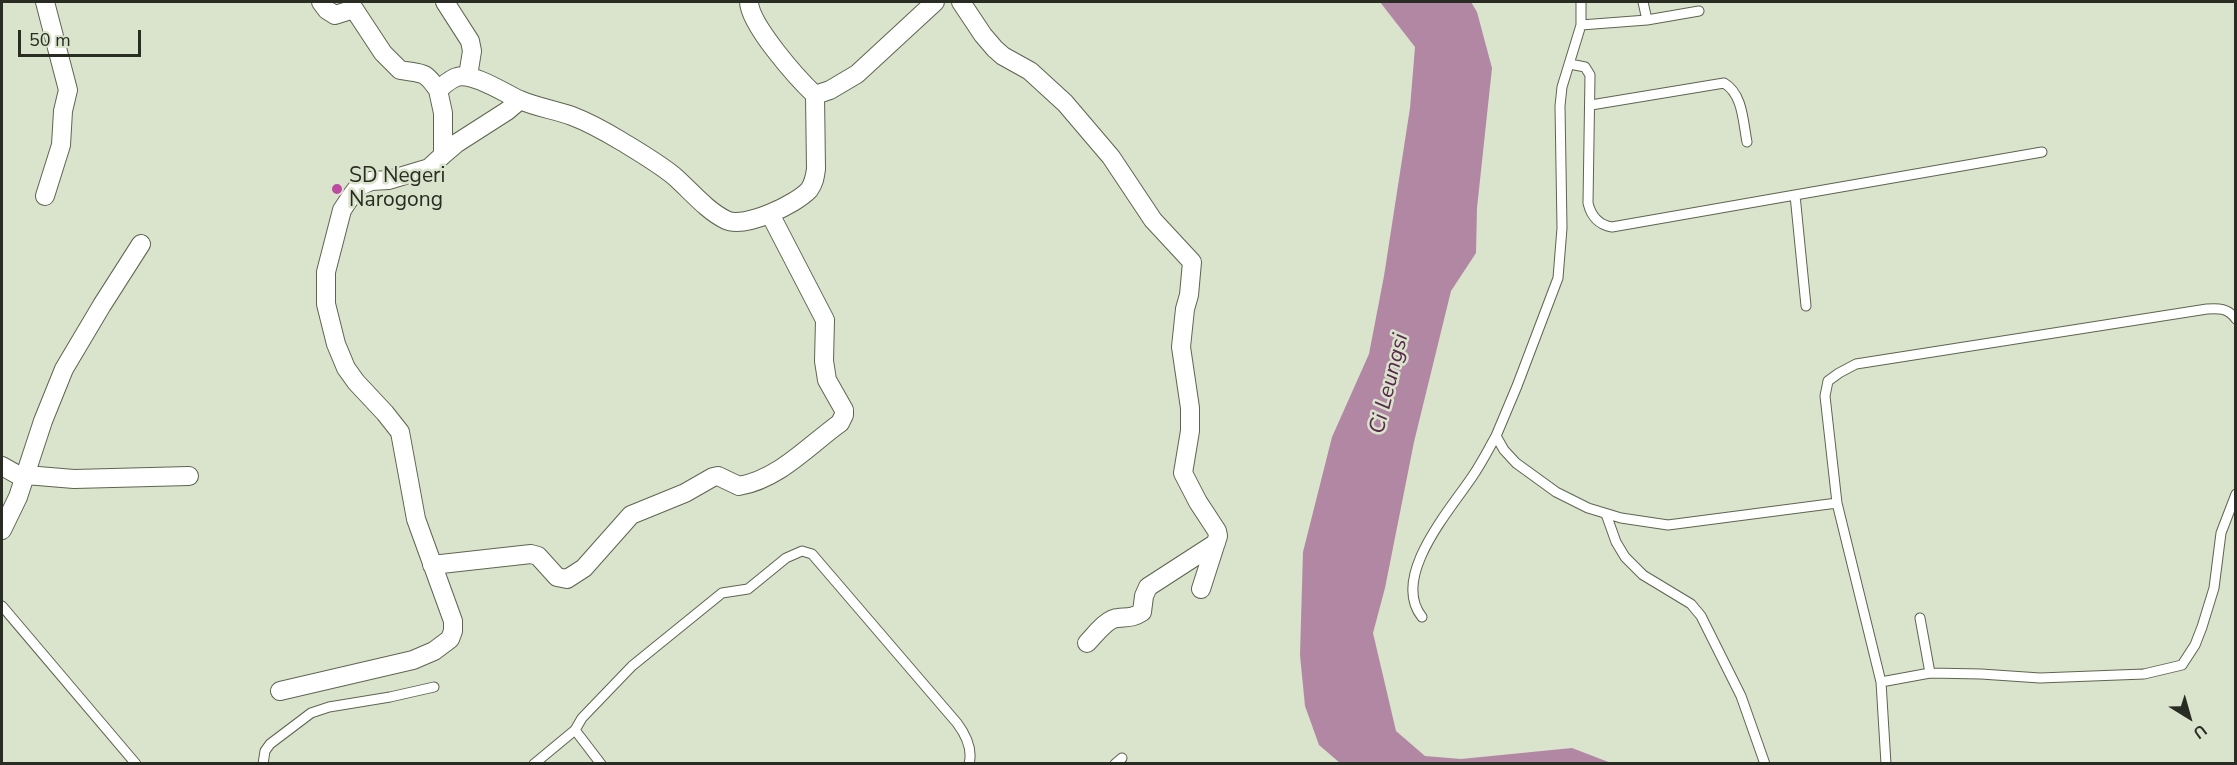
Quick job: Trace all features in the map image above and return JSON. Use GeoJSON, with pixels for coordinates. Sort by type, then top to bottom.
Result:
{"type":"FeatureCollection","features":[{"type":"Feature","properties":{"kind":"street"},"geometry":{"type":"LineString","coordinates":[[45,2],[68,90],[63,111],[61,145],[45,196]]}},
{"type":"Feature","properties":{"kind":"street"},"geometry":{"type":"LineString","coordinates":[[321,2],[335,15],[354,9],[383,53],[400,70],[422,72],[429,77],[438,90],[443,113],[443,155]]}},
{"type":"Feature","properties":{"kind":"street"},"geometry":{"type":"LineString","coordinates":[[446,2],[470,41],[472,51],[468,76]]}},
{"type":"Feature","properties":{"kind":"street"},"geometry":{"type":"LineString","coordinates":[[438,90],[458,76],[468,76],[520,100],[575,117],[620,141],[672,175],[707,207],[727,221],[745,222],[770,214],[800,197],[810,189],[815,180],[815,95],[762,32],[751,13],[749,2]]}},
{"type":"Feature","properties":{"kind":"street"},"geometry":{"type":"LineString","coordinates":[[815,95],[830,90],[857,74],[935,2]]}},
{"type":"Feature","properties":{"kind":"street"},"geometry":{"type":"LineString","coordinates":[[962,2],[983,35],[1003,56],[1030,71],[1065,103],[1111,157],[1158,226],[1192,262],[1181,347],[1190,408],[1190,431],[1183,473],[1217,531],[1216,543],[1201,589]]}},
{"type":"Feature","properties":{"kind":"street"},"geometry":{"type":"LineString","coordinates":[[280,692],[413,660],[434,651],[450,639],[453,621],[416,519],[400,432],[346,368],[336,344],[326,304],[326,272],[342,210],[358,187],[371,181],[389,180],[429,168],[458,143],[520,100]]}},
{"type":"Feature","properties":{"kind":"street"},"geometry":{"type":"LineString","coordinates":[[432,565],[531,554],[538,556],[556,577],[567,579],[584,568],[632,515],[685,493],[713,477],[718,476],[739,486],[757,482],[784,466],[840,423],[844,410],[828,380],[824,361],[825,320],[770,214]]}},
{"type":"Feature","properties":{"kind":"street"},"geometry":{"type":"LineString","coordinates":[[2,530],[18,497],[43,421],[64,369],[141,244]]}},
{"type":"Feature","properties":{"kind":"street"},"geometry":{"type":"LineString","coordinates":[[2,466],[25,477],[189,476]]}},
{"type":"Feature","properties":{"kind":"street"},"geometry":{"type":"LineString","coordinates":[[1087,644],[1117,617],[1132,618],[1142,612],[1148,587],[1216,543]]}},
{"type":"Feature","properties":{"kind":"lane"},"geometry":{"type":"LineString","coordinates":[[1422,617],[1413,604],[1412,591],[1416,572],[1434,532],[1472,477],[1496,436],[1558,278],[1562,228],[1560,106],[1562,87],[1581,26],[1581,2]]}},
{"type":"Feature","properties":{"kind":"lane"},"geometry":{"type":"LineString","coordinates":[[1643,2],[1647,20]]}},
{"type":"Feature","properties":{"kind":"lane"},"geometry":{"type":"LineString","coordinates":[[1581,26],[1647,20],[1699,11]]}},
{"type":"Feature","properties":{"kind":"lane"},"geometry":{"type":"LineString","coordinates":[[1570,63],[1585,67],[1590,75],[1588,203],[1592,213],[1603,225],[1612,227],[2042,152]]}},
{"type":"Feature","properties":{"kind":"lane"},"geometry":{"type":"LineString","coordinates":[[1591,105],[1724,83],[1737,95],[1747,142]]}},
{"type":"Feature","properties":{"kind":"lane"},"geometry":{"type":"LineString","coordinates":[[1795,195],[1806,306]]}},
{"type":"Feature","properties":{"kind":"lane"},"geometry":{"type":"LineString","coordinates":[[1886,764],[1881,682],[1837,503],[1825,396],[1828,381],[1856,364],[2207,309],[2221,308],[2235,318]]}},
{"type":"Feature","properties":{"kind":"lane"},"geometry":{"type":"LineString","coordinates":[[1496,436],[1504,450],[1516,462],[1556,492],[1569,501],[1606,514],[1668,525],[1837,503]]}},
{"type":"Feature","properties":{"kind":"lane"},"geometry":{"type":"LineString","coordinates":[[1881,682],[1929,673],[2073,678],[2144,674],[2181,665],[2195,645],[2205,618],[2214,588],[2221,533],[2235,494]]}},
{"type":"Feature","properties":{"kind":"lane"},"geometry":{"type":"LineString","coordinates":[[1606,514],[1616,542],[1625,557],[1643,575],[1691,604],[1701,616],[1741,696],[1765,764]]}},
{"type":"Feature","properties":{"kind":"lane"},"geometry":{"type":"LineString","coordinates":[[534,764],[575,730],[582,718],[632,666],[722,593],[748,589],[786,558],[795,552],[802,551],[812,554],[957,723],[965,734],[969,746],[969,764]]}},
{"type":"Feature","properties":{"kind":"lane"},"geometry":{"type":"LineString","coordinates":[[4,612],[136,764]]}},
{"type":"Feature","properties":{"kind":"lane"},"geometry":{"type":"LineString","coordinates":[[1920,618],[1929,673]]}},
{"type":"Feature","properties":{"kind":"lane"},"geometry":{"type":"LineString","coordinates":[[263,764],[265,751],[270,744],[311,713],[329,707],[434,687]]}},
{"type":"Feature","properties":{"kind":"lane"},"geometry":{"type":"LineString","coordinates":[[575,730],[601,764]]}},
{"type":"Feature","properties":{"kind":"water","name":"Ci Leungsi"},"geometry":{"type":"Polygon","coordinates":[[[1380,2],[1471,2],[1477,12],[1492,68],[1477,208],[1476,253],[1451,291],[1414,442],[1385,588],[1373,633],[1396,731],[1425,756],[1461,759],[1572,748],[1611,763],[1340,763],[1319,745],[1305,706],[1300,655],[1303,552],[1332,437],[1369,354],[1384,276],[1410,108],[1415,47],[1380,2]]]}},
{"type":"Feature","properties":{"kind":"place","name":"SD Negeri Narogong"},"geometry":{"type":"Point","coordinates":[337,189]}}]}
